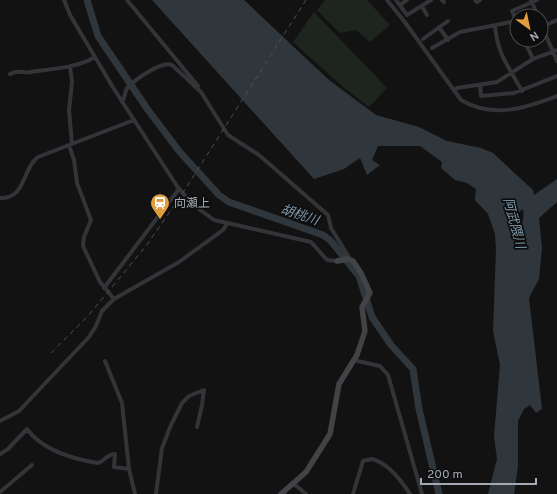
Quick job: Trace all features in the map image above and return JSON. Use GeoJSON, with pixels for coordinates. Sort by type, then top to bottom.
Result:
{"type":"FeatureCollection","features":[{"type":"Feature","properties":{"kind":"street"},"geometry":{"type":"LineString","coordinates":[[64,0],[68,11],[122,102],[179,189],[191,203],[207,217],[227,224],[309,242],[315,245],[327,260],[344,260],[356,264],[370,293],[362,307],[365,331],[360,349],[338,384],[333,408],[332,428],[327,440],[306,472],[281,494]]}},
{"type":"Feature","properties":{"kind":"street"},"geometry":{"type":"LineString","coordinates":[[127,0],[198,85],[228,135],[259,155],[328,215],[331,228],[344,260]]}},
{"type":"Feature","properties":{"kind":"street"},"geometry":{"type":"LineString","coordinates":[[386,0],[404,21],[461,100],[470,105],[487,110],[510,110],[525,107],[557,96]]}},
{"type":"Feature","properties":{"kind":"street"},"geometry":{"type":"LineString","coordinates":[[396,0],[407,16],[431,0]]}},
{"type":"Feature","properties":{"kind":"street"},"geometry":{"type":"LineString","coordinates":[[400,5],[407,0]]}},
{"type":"Feature","properties":{"kind":"street"},"geometry":{"type":"LineString","coordinates":[[475,0],[477,2],[480,0]]}},
{"type":"Feature","properties":{"kind":"street"},"geometry":{"type":"LineString","coordinates":[[518,8],[531,1],[537,0]]}},
{"type":"Feature","properties":{"kind":"street"},"geometry":{"type":"LineString","coordinates":[[422,6],[427,15]]}},
{"type":"Feature","properties":{"kind":"street"},"geometry":{"type":"LineString","coordinates":[[423,39],[448,22]]}},
{"type":"Feature","properties":{"kind":"street"},"geometry":{"type":"LineString","coordinates":[[432,48],[460,32],[509,23]]}},
{"type":"Feature","properties":{"kind":"street"},"geometry":{"type":"LineString","coordinates":[[495,25],[496,39],[502,59],[512,72],[522,91]]}},
{"type":"Feature","properties":{"kind":"street"},"geometry":{"type":"LineString","coordinates":[[439,27],[448,40]]}},
{"type":"Feature","properties":{"kind":"street"},"geometry":{"type":"LineString","coordinates":[[549,39],[555,51],[557,61]]}},
{"type":"Feature","properties":{"kind":"street"},"geometry":{"type":"LineString","coordinates":[[528,48],[533,59]]}},
{"type":"Feature","properties":{"kind":"street"},"geometry":{"type":"LineString","coordinates":[[457,88],[497,82],[533,59],[555,51]]}},
{"type":"Feature","properties":{"kind":"street"},"geometry":{"type":"LineString","coordinates":[[10,74],[18,70],[30,73],[70,66],[95,57]]}},
{"type":"Feature","properties":{"kind":"street"},"geometry":{"type":"LineString","coordinates":[[122,102],[128,87],[155,68],[167,63],[174,66],[201,92]]}},
{"type":"Feature","properties":{"kind":"street"},"geometry":{"type":"LineString","coordinates":[[70,66],[72,82],[69,110],[70,145],[74,160],[77,183],[91,220],[84,237],[83,246],[104,288],[114,299]]}},
{"type":"Feature","properties":{"kind":"street"},"geometry":{"type":"LineString","coordinates":[[480,85],[481,96],[522,91],[557,76]]}},
{"type":"Feature","properties":{"kind":"street"},"geometry":{"type":"LineString","coordinates":[[0,198],[9,198],[17,193],[36,158],[134,120]]}},
{"type":"Feature","properties":{"kind":"street"},"geometry":{"type":"LineString","coordinates":[[104,288],[179,189]]}},
{"type":"Feature","properties":{"kind":"street"},"geometry":{"type":"LineString","coordinates":[[0,421],[17,413],[89,337],[96,326],[102,311],[114,299],[179,262],[222,230],[227,224]]}},
{"type":"Feature","properties":{"kind":"street"},"geometry":{"type":"LineString","coordinates":[[353,360],[380,366],[388,375],[422,494]]}},
{"type":"Feature","properties":{"kind":"street"},"geometry":{"type":"LineString","coordinates":[[105,361],[122,403],[129,469],[135,494]]}},
{"type":"Feature","properties":{"kind":"street"},"geometry":{"type":"LineString","coordinates":[[156,494],[162,448],[171,425],[182,403],[189,396],[204,390],[197,427]]}},
{"type":"Feature","properties":{"kind":"street"},"geometry":{"type":"LineString","coordinates":[[0,454],[13,444],[27,429],[39,443],[55,451],[98,463],[102,462],[107,456],[115,454],[114,467],[129,469]]}},
{"type":"Feature","properties":{"kind":"street"},"geometry":{"type":"LineString","coordinates":[[354,494],[363,461],[372,459],[383,464],[403,484],[410,494]]}},
{"type":"Feature","properties":{"kind":"street"},"geometry":{"type":"LineString","coordinates":[[0,492],[32,465]]}},
{"type":"Feature","properties":{"kind":"street"},"geometry":{"type":"LineString","coordinates":[[294,484],[306,494]]}},
{"type":"Feature","properties":{"kind":"shaded area"},"geometry":{"type":"Polygon","coordinates":[[[152,0],[244,0],[329,80],[376,115],[419,127],[447,141],[481,148],[493,153],[533,190],[534,195],[557,179],[557,202],[539,218],[542,248],[539,279],[529,298],[542,409],[536,413],[530,405],[524,409],[518,421],[518,466],[514,494],[488,494],[497,459],[494,436],[500,365],[493,331],[496,249],[495,234],[488,214],[475,200],[476,189],[467,183],[455,180],[441,168],[442,162],[420,146],[378,146],[372,160],[380,165],[367,175],[360,158],[344,169],[314,179],[152,0]],[[511,206],[516,233],[522,225],[523,209],[518,213],[515,207],[511,206]]]}},
{"type":"Feature","properties":{"kind":"shaded area"},"geometry":{"type":"Polygon","coordinates":[[[325,0],[367,0],[390,25],[370,42],[356,30],[340,33],[317,10],[325,0]]]}},
{"type":"Feature","properties":{"kind":"shaded area"},"geometry":{"type":"Polygon","coordinates":[[[314,12],[387,88],[369,107],[344,88],[293,42],[314,12]]]}},
{"type":"Feature","properties":{"kind":"waterway","name":"胡桃川"},"geometry":{"type":"LineString","coordinates":[[87,0],[98,36],[148,110],[179,151],[219,195],[229,202],[323,235],[331,241],[359,276],[372,317],[391,345],[413,369],[419,409],[439,494]]}},
{"type":"Feature","properties":{"kind":"railway"},"geometry":{"type":"LineString","coordinates":[[51,353],[88,316],[146,246],[184,191],[306,0]]}},
{"type":"Feature","properties":{"kind":"place","name":"向瀬上"},"geometry":{"type":"Point","coordinates":[160,220]}},
{"type":"Feature","properties":{"kind":"water label","name":"阿武隈川"},"geometry":{"type":"Point","coordinates":[515,223]}}]}
